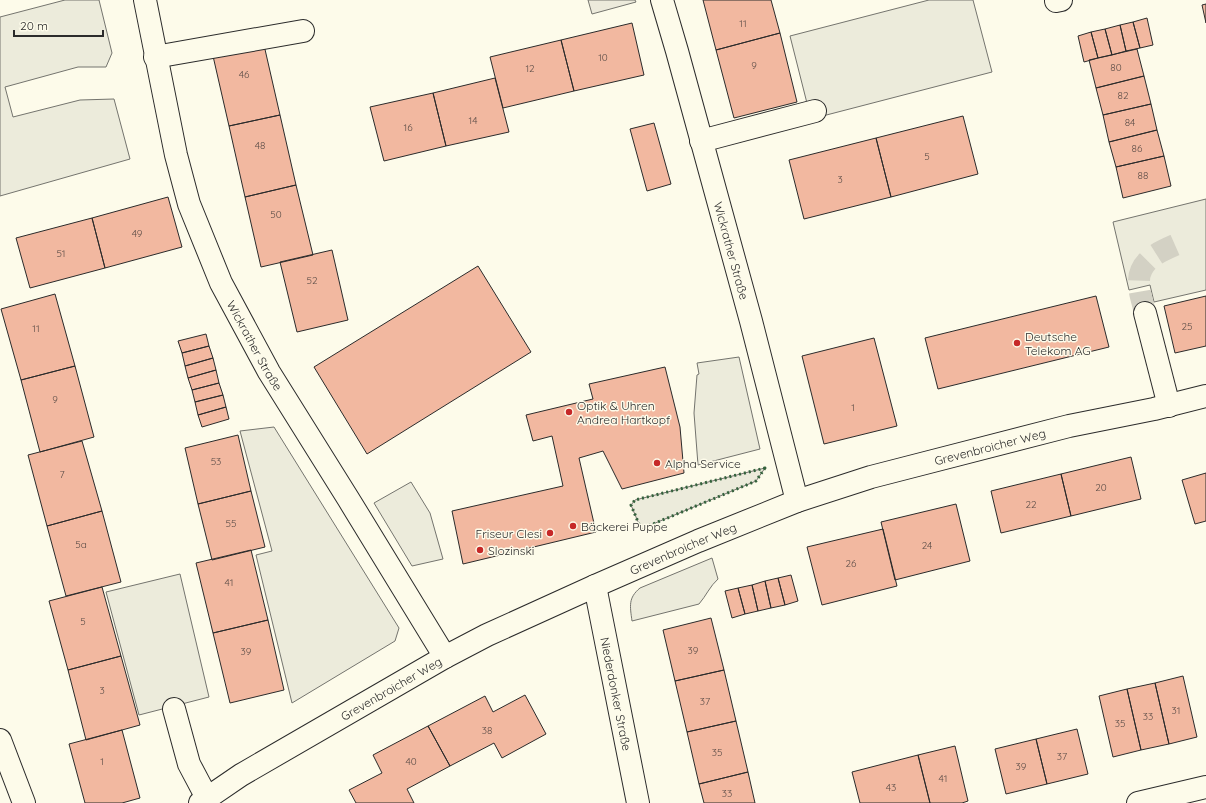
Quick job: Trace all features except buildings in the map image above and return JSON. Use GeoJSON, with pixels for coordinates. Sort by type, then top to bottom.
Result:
{"type":"FeatureCollection","features":[{"type":"Feature","properties":{"kind":"street","name":"Wickrather Straße"},"geometry":{"type":"LineString","coordinates":[[145,0],[155,57],[176,155],[189,204],[221,283],[269,372],[445,657]]}},
{"type":"Feature","properties":{"kind":"street","name":"Wickrather Straße"},"geometry":{"type":"LineString","coordinates":[[662,0],[750,321],[797,501]]}},
{"type":"Feature","properties":{"kind":"street"},"geometry":{"type":"LineString","coordinates":[[155,57],[303,31]]}},
{"type":"Feature","properties":{"kind":"street"},"geometry":{"type":"LineString","coordinates":[[701,141],[815,111]]}},
{"type":"Feature","properties":{"kind":"street"},"geometry":{"type":"LineString","coordinates":[[1145,313],[1169,406]]}},
{"type":"Feature","properties":{"kind":"street","name":"Grevenbroicher Weg"},"geometry":{"type":"LineString","coordinates":[[204,801],[241,775],[445,657],[487,635],[594,586],[698,541],[797,501],[871,478],[1068,426],[1169,406],[1206,396]]}},
{"type":"Feature","properties":{"kind":"street","name":"Niederdonker Straße"},"geometry":{"type":"LineString","coordinates":[[594,586],[638,803]]}},
{"type":"Feature","properties":{"kind":"street"},"geometry":{"type":"LineString","coordinates":[[174,709],[189,764],[204,801]]}},
{"type":"Feature","properties":{"kind":"street"},"geometry":{"type":"LineString","coordinates":[[0,740],[24,803]]}},
{"type":"Feature","properties":{"kind":"street"},"geometry":{"type":"LineString","coordinates":[[1138,803],[1206,787]]}},
{"type":"Feature","properties":{"kind":"shaded area"},"geometry":{"type":"Polygon","coordinates":[[[65,0],[99,0],[112,53],[106,67],[78,67],[5,87],[13,117],[80,100],[114,99],[130,159],[0,196],[0,17],[65,0]]]}},
{"type":"Feature","properties":{"kind":"shaded area"},"geometry":{"type":"Polygon","coordinates":[[[588,0],[635,0],[636,2],[592,14],[588,0]]]}},
{"type":"Feature","properties":{"kind":"shaded area"},"geometry":{"type":"Polygon","coordinates":[[[929,0],[973,0],[992,72],[811,119],[790,36],[929,0]]]}},
{"type":"Feature","properties":{"kind":"shaded area"},"geometry":{"type":"Polygon","coordinates":[[[1206,199],[1206,290],[1154,302],[1150,285],[1129,290],[1113,222],[1206,199]]]}},
{"type":"Feature","properties":{"kind":"shaded area"},"geometry":{"type":"Polygon","coordinates":[[[739,357],[760,449],[698,465],[694,413],[697,375],[699,374],[697,363],[739,357]]]}},
{"type":"Feature","properties":{"kind":"shaded area"},"geometry":{"type":"Polygon","coordinates":[[[274,427],[399,628],[395,641],[292,703],[256,555],[272,551],[240,431],[274,427]]]}},
{"type":"Feature","properties":{"kind":"shaded area"},"geometry":{"type":"Polygon","coordinates":[[[765,468],[756,481],[641,529],[631,505],[635,500],[765,468]]]}},
{"type":"Feature","properties":{"kind":"shaded area"},"geometry":{"type":"Polygon","coordinates":[[[411,482],[430,513],[443,559],[412,566],[374,503],[411,482]]]}},
{"type":"Feature","properties":{"kind":"shaded area"},"geometry":{"type":"Polygon","coordinates":[[[712,558],[718,579],[699,604],[632,621],[631,603],[633,595],[640,588],[712,558]]]}},
{"type":"Feature","properties":{"kind":"shaded area"},"geometry":{"type":"Polygon","coordinates":[[[180,574],[209,697],[139,715],[106,592],[180,574]]]}},
{"type":"Feature","properties":{"kind":"tunnel"},"geometry":{"type":"LineString","coordinates":[[1145,313],[1139,287],[1142,269],[1156,254],[1175,245]]}},
{"type":"Feature","properties":{"kind":"hedge"},"geometry":{"type":"LineString","coordinates":[[765,468],[756,481],[641,529],[631,505],[635,500],[765,468]]}},
{"type":"Feature","properties":{"kind":"place","name":"Deutsche Telekom AG"},"geometry":{"type":"Point","coordinates":[1017,343]}},
{"type":"Feature","properties":{"kind":"place","name":"Optik & Uhren Andrea Hartkopf"},"geometry":{"type":"Point","coordinates":[569,412]}},
{"type":"Feature","properties":{"kind":"place","name":"Alpha Service"},"geometry":{"type":"Point","coordinates":[657,463]}},
{"type":"Feature","properties":{"kind":"place","name":"Bäckerei Puppe"},"geometry":{"type":"Point","coordinates":[573,526]}},
{"type":"Feature","properties":{"kind":"place","name":"Friseur Clesi"},"geometry":{"type":"Point","coordinates":[550,533]}},
{"type":"Feature","properties":{"kind":"place","name":"Slozinski"},"geometry":{"type":"Point","coordinates":[480,550]}}]}
